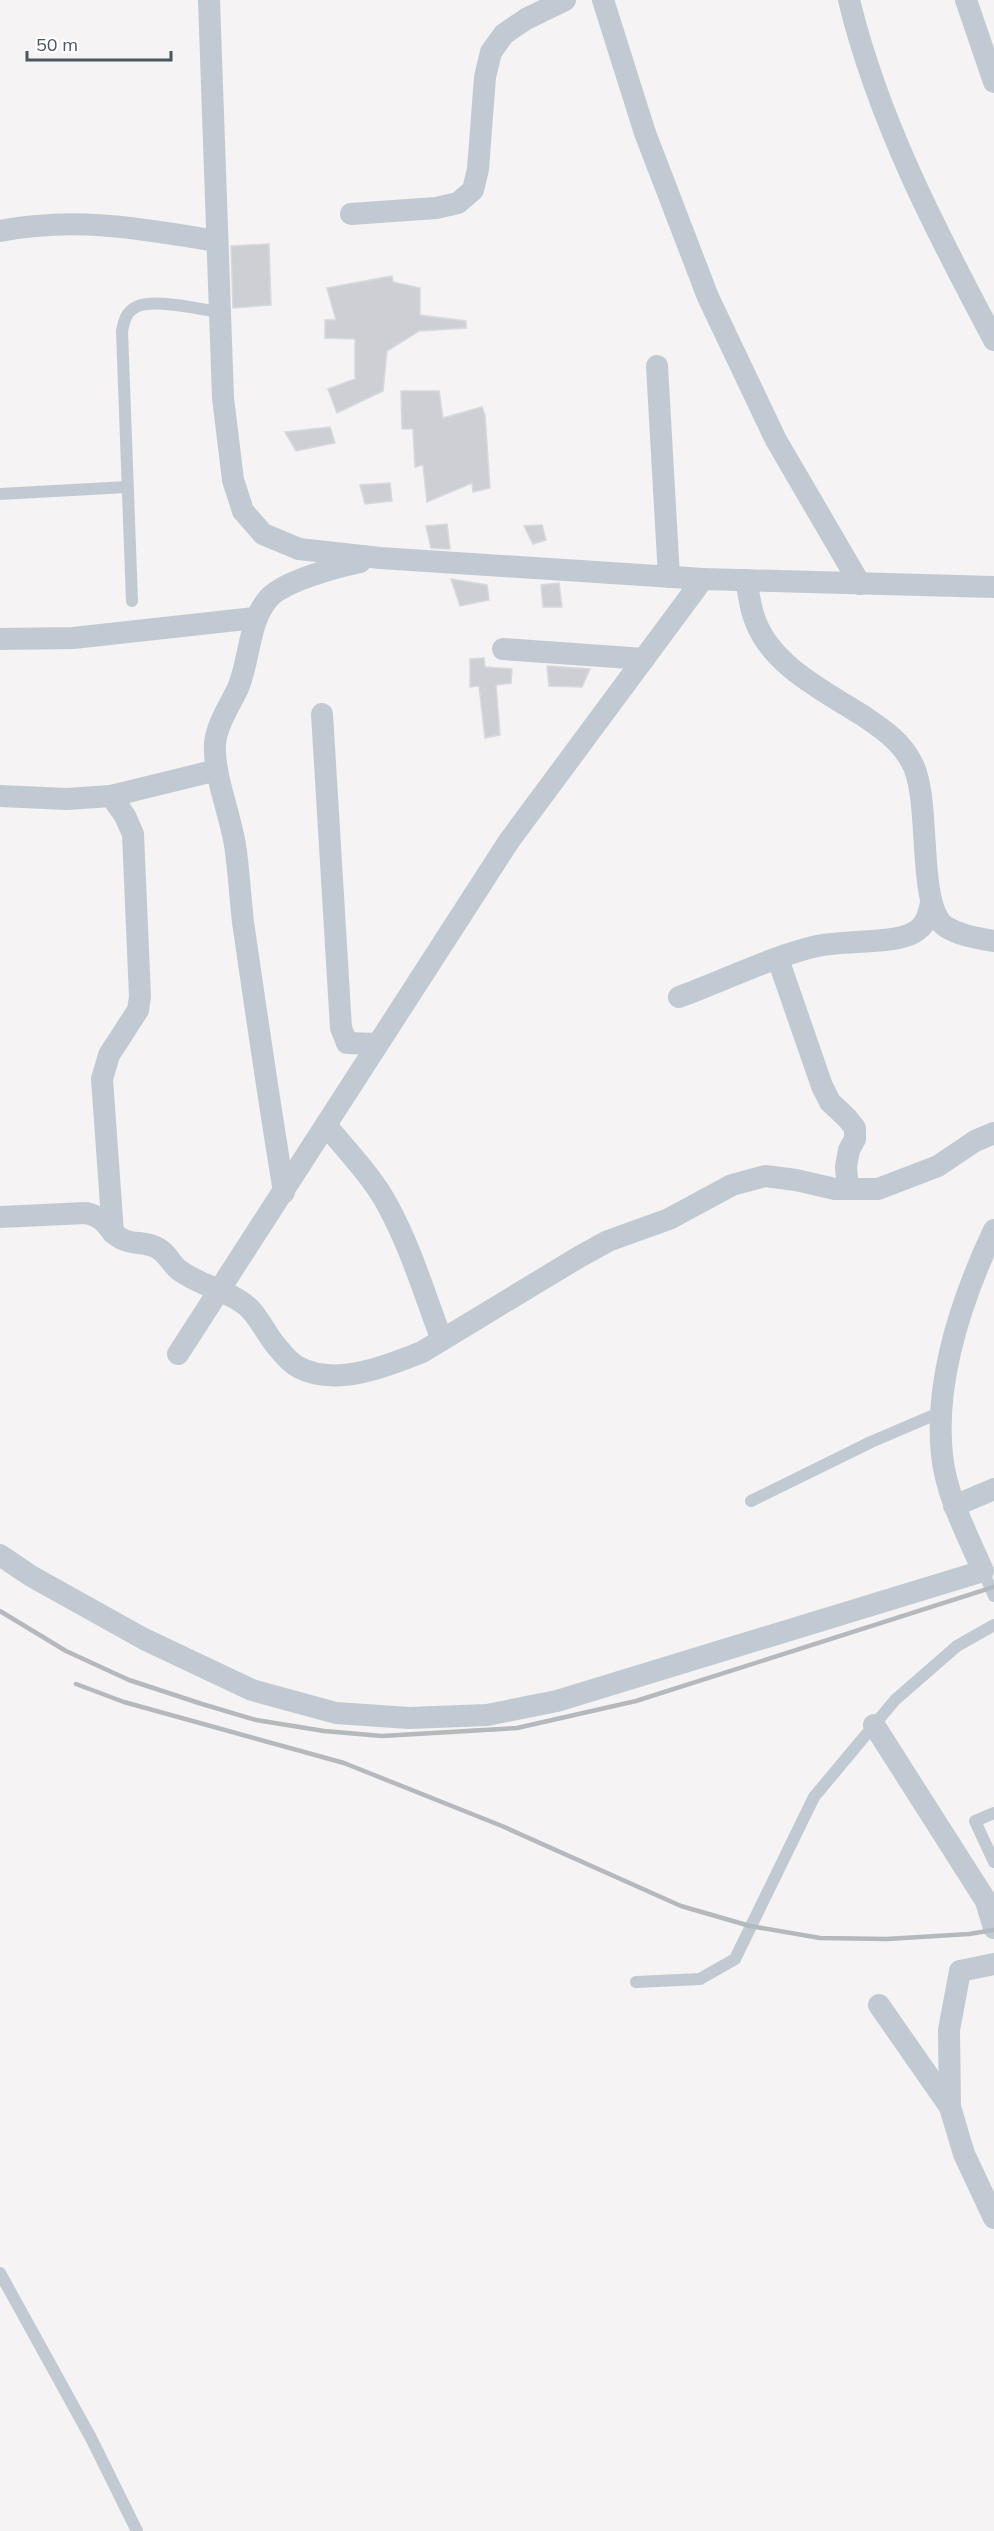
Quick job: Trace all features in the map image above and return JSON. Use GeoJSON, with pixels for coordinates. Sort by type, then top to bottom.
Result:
{"type":"FeatureCollection","features":[{"type":"Feature","properties":{"kind":"street"},"geometry":{"type":"LineString","coordinates":[[209,0],[223,398],[233,480],[243,511],[263,534],[299,549],[380,558],[703,579],[994,587]]}},
{"type":"Feature","properties":{"kind":"street"},"geometry":{"type":"LineString","coordinates":[[351,214],[436,208],[458,203],[473,190],[478,169],[485,77],[491,52],[504,34],[526,19],[565,0]]}},
{"type":"Feature","properties":{"kind":"street"},"geometry":{"type":"LineString","coordinates":[[603,0],[645,133],[708,297],[776,440],[860,584]]}},
{"type":"Feature","properties":{"kind":"street"},"geometry":{"type":"LineString","coordinates":[[849,0],[858,37],[897,145],[947,251],[994,340]]}},
{"type":"Feature","properties":{"kind":"street"},"geometry":{"type":"LineString","coordinates":[[966,0],[994,82]]}},
{"type":"Feature","properties":{"kind":"street"},"geometry":{"type":"LineString","coordinates":[[0,231],[73,222],[132,228],[218,242]]}},
{"type":"Feature","properties":{"kind":"street"},"geometry":{"type":"LineString","coordinates":[[657,366],[669,577]]}},
{"type":"Feature","properties":{"kind":"street"},"geometry":{"type":"LineString","coordinates":[[284,1192],[247,945],[235,847],[227,804],[217,770],[215,741],[249,654],[255,618],[269,597],[292,584],[334,568],[380,558]]}},
{"type":"Feature","properties":{"kind":"street"},"geometry":{"type":"LineString","coordinates":[[178,1354],[508,841],[703,579]]}},
{"type":"Feature","properties":{"kind":"street"},"geometry":{"type":"LineString","coordinates":[[679,997],[817,946],[856,940],[900,938],[915,932],[927,921],[931,903],[921,785],[912,762],[899,742],[805,679],[774,651],[755,621],[746,580]]}},
{"type":"Feature","properties":{"kind":"street"},"geometry":{"type":"LineString","coordinates":[[0,639],[73,638],[255,618]]}},
{"type":"Feature","properties":{"kind":"street"},"geometry":{"type":"LineString","coordinates":[[503,649],[644,658]]}},
{"type":"Feature","properties":{"kind":"street"},"geometry":{"type":"LineString","coordinates":[[322,714],[341,1028],[347,1043],[377,1044]]}},
{"type":"Feature","properties":{"kind":"street"},"geometry":{"type":"LineString","coordinates":[[0,796],[67,799],[111,796],[217,770]]}},
{"type":"Feature","properties":{"kind":"street"},"geometry":{"type":"LineString","coordinates":[[111,796],[125,816],[133,834],[140,997],[138,1011],[109,1055],[102,1079],[113,1233]]}},
{"type":"Feature","properties":{"kind":"street"},"geometry":{"type":"LineString","coordinates":[[931,903],[944,926],[967,936],[994,941]]}},
{"type":"Feature","properties":{"kind":"street"},"geometry":{"type":"LineString","coordinates":[[778,959],[822,1086],[830,1102],[855,1128],[855,1139],[849,1150],[846,1167],[848,1189]]}},
{"type":"Feature","properties":{"kind":"street"},"geometry":{"type":"LineString","coordinates":[[326,1125],[370,1178],[387,1204],[401,1232],[442,1340]]}},
{"type":"Feature","properties":{"kind":"street"},"geometry":{"type":"LineString","coordinates":[[0,1217],[86,1213],[99,1216],[122,1240],[153,1245],[164,1252],[178,1270],[249,1308],[277,1347],[296,1366],[312,1373],[335,1376],[359,1373],[398,1362],[442,1340],[608,1241],[669,1219],[732,1185],[765,1176],[848,1189],[878,1189],[938,1166],[975,1141],[994,1133]]}},
{"type":"Feature","properties":{"kind":"street"},"geometry":{"type":"LineString","coordinates":[[0,1555],[31,1576],[144,1639],[252,1690],[336,1713],[409,1718],[487,1715],[557,1701],[982,1571],[954,1506],[942,1456],[941,1412],[957,1328],[969,1289],[994,1230]]}},
{"type":"Feature","properties":{"kind":"street"},"geometry":{"type":"LineString","coordinates":[[954,1506],[994,1489]]}},
{"type":"Feature","properties":{"kind":"street"},"geometry":{"type":"LineString","coordinates":[[874,1725],[986,1901],[994,1928]]}},
{"type":"Feature","properties":{"kind":"street"},"geometry":{"type":"LineString","coordinates":[[991,2205],[964,2154],[950,2107],[949,2030],[960,1971],[994,1964]]}},
{"type":"Feature","properties":{"kind":"street"},"geometry":{"type":"LineString","coordinates":[[879,2005],[950,2107]]}},
{"type":"Feature","properties":{"kind":"lane"},"geometry":{"type":"LineString","coordinates":[[132,601],[122,331],[125,317],[134,308],[149,303],[220,312]]}},
{"type":"Feature","properties":{"kind":"lane"},"geometry":{"type":"LineString","coordinates":[[0,494],[128,487]]}},
{"type":"Feature","properties":{"kind":"lane"},"geometry":{"type":"LineString","coordinates":[[751,1501],[860,1447],[941,1412]]}},
{"type":"Feature","properties":{"kind":"lane"},"geometry":{"type":"LineString","coordinates":[[982,1571],[994,1596]]}},
{"type":"Feature","properties":{"kind":"lane"},"geometry":{"type":"LineString","coordinates":[[636,1982],[700,1979],[735,1959],[814,1797],[895,1700],[957,1646],[994,1625]]}},
{"type":"Feature","properties":{"kind":"lane"},"geometry":{"type":"LineString","coordinates":[[994,1813],[975,1821],[994,1862]]}},
{"type":"Feature","properties":{"kind":"lane"},"geometry":{"type":"LineString","coordinates":[[0,2273],[91,2438],[137,2531]]}},
{"type":"Feature","properties":{"kind":"building"},"geometry":{"type":"Polygon","coordinates":[[[269,244],[271,305],[233,308],[231,246],[269,244]]]}},
{"type":"Feature","properties":{"kind":"building"},"geometry":{"type":"Polygon","coordinates":[[[392,276],[393,282],[420,288],[420,315],[466,321],[466,328],[419,331],[387,351],[383,391],[337,413],[328,389],[355,379],[355,339],[325,338],[325,320],[336,320],[327,288],[392,276]]]}},
{"type":"Feature","properties":{"kind":"building"},"geometry":{"type":"Polygon","coordinates":[[[401,391],[439,391],[443,418],[482,407],[485,415],[490,488],[473,492],[472,483],[427,502],[423,465],[415,467],[413,429],[402,429],[401,391]]]}},
{"type":"Feature","properties":{"kind":"building"},"geometry":{"type":"Polygon","coordinates":[[[330,427],[335,443],[296,451],[285,432],[330,427]]]}},
{"type":"Feature","properties":{"kind":"building"},"geometry":{"type":"Polygon","coordinates":[[[390,483],[392,501],[365,504],[360,485],[390,483]]]}},
{"type":"Feature","properties":{"kind":"building"},"geometry":{"type":"Polygon","coordinates":[[[447,524],[450,549],[431,548],[426,526],[447,524]]]}},
{"type":"Feature","properties":{"kind":"building"},"geometry":{"type":"Polygon","coordinates":[[[542,525],[546,540],[533,544],[524,526],[542,525]]]}},
{"type":"Feature","properties":{"kind":"building"},"geometry":{"type":"Polygon","coordinates":[[[451,579],[487,585],[489,600],[460,606],[451,579]]]}},
{"type":"Feature","properties":{"kind":"building"},"geometry":{"type":"Polygon","coordinates":[[[559,583],[562,607],[543,607],[541,585],[559,583]]]}},
{"type":"Feature","properties":{"kind":"building"},"geometry":{"type":"Polygon","coordinates":[[[484,658],[485,667],[512,669],[511,683],[496,685],[500,735],[485,738],[479,686],[470,687],[470,659],[484,658]]]}},
{"type":"Feature","properties":{"kind":"building"},"geometry":{"type":"Polygon","coordinates":[[[547,666],[590,669],[582,687],[549,686],[547,666]]]}},
{"type":"Feature","properties":{"kind":"railway"},"geometry":{"type":"LineString","coordinates":[[0,1611],[66,1651],[129,1680],[202,1704],[256,1720],[324,1731],[382,1736],[517,1728],[636,1701],[994,1587]]}},
{"type":"Feature","properties":{"kind":"railway"},"geometry":{"type":"LineString","coordinates":[[76,1684],[124,1702],[344,1763],[502,1826],[681,1906],[750,1926],[820,1938],[887,1939],[969,1934],[994,1930]]}}]}
